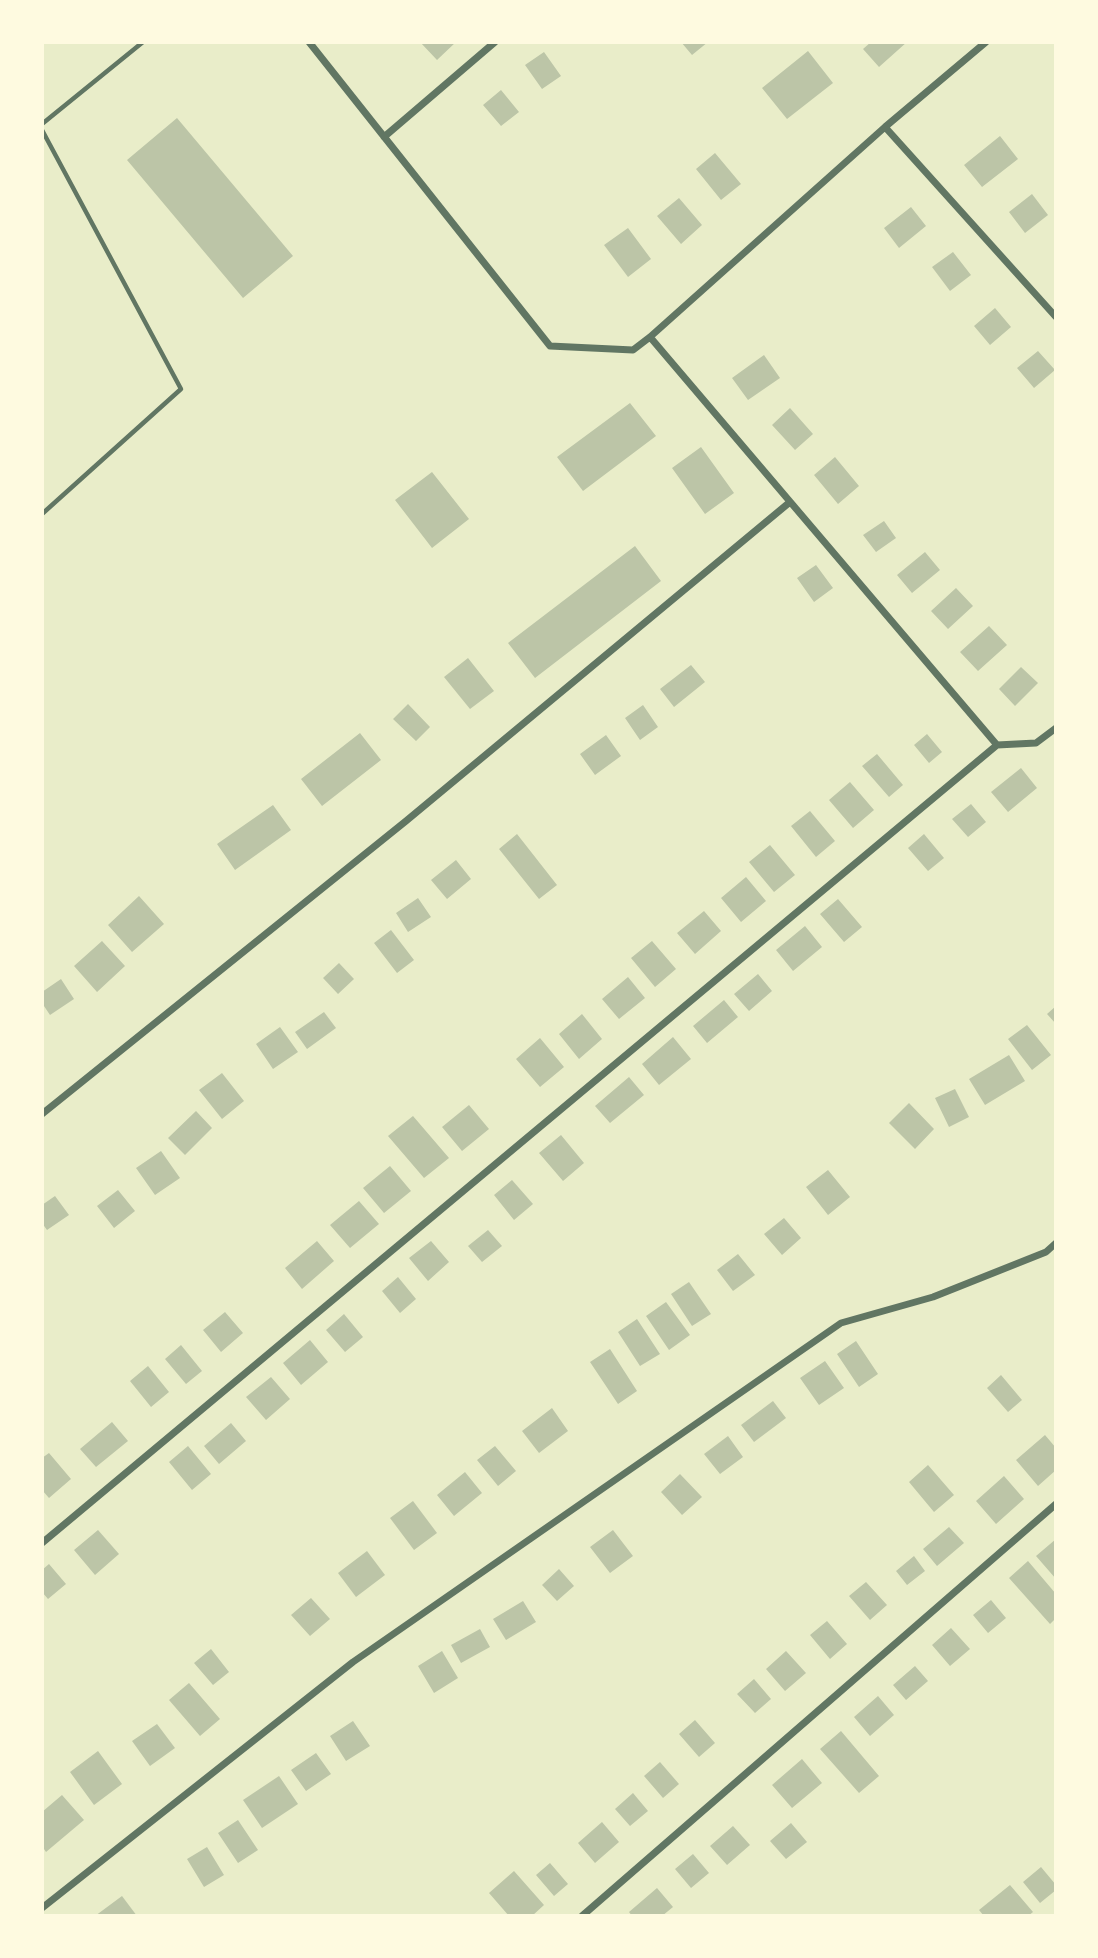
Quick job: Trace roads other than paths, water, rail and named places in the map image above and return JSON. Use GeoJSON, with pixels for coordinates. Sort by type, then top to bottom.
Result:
{"type":"FeatureCollection","features":[{"type":"Feature","properties":{"kind":"street"},"geometry":{"type":"LineString","coordinates":[[309,42],[550,346],[633,349],[650,337],[884,127],[986,42]]}},
{"type":"Feature","properties":{"kind":"street"},"geometry":{"type":"LineString","coordinates":[[384,137],[495,42]]}},
{"type":"Feature","properties":{"kind":"street"},"geometry":{"type":"LineString","coordinates":[[884,127],[1056,317]]}},
{"type":"Feature","properties":{"kind":"street"},"geometry":{"type":"LineString","coordinates":[[650,337],[997,745]]}},
{"type":"Feature","properties":{"kind":"street"},"geometry":{"type":"LineString","coordinates":[[42,1114],[406,821],[790,502]]}},
{"type":"Feature","properties":{"kind":"street"},"geometry":{"type":"LineString","coordinates":[[42,1543],[997,745],[1036,743],[1056,728]]}},
{"type":"Feature","properties":{"kind":"street"},"geometry":{"type":"LineString","coordinates":[[42,1908],[352,1662],[841,1323],[933,1297],[1046,1252],[1056,1243]]}},
{"type":"Feature","properties":{"kind":"street"},"geometry":{"type":"LineString","coordinates":[[582,1916],[1056,1504]]}},
{"type":"Feature","properties":{"kind":"lane"},"geometry":{"type":"LineString","coordinates":[[42,124],[143,42]]}},
{"type":"Feature","properties":{"kind":"lane"},"geometry":{"type":"LineString","coordinates":[[42,130],[181,389],[42,514]]}}]}
